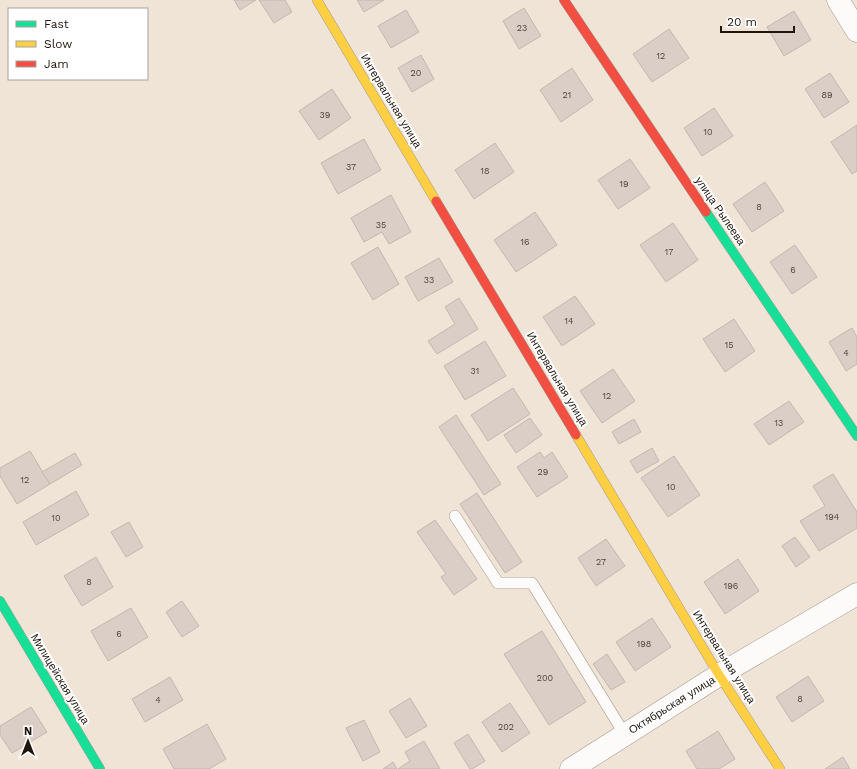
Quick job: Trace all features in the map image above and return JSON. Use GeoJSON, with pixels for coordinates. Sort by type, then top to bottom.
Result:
{"type":"FeatureCollection","features":[{"type":"Feature","properties":{"kind":"street","name":"Интервальная улица"},"geometry":{"type":"LineString","coordinates":[[317,0],[719,675],[780,769]]}},
{"type":"Feature","properties":{"kind":"street","name":"улица Рылеева"},"geometry":{"type":"LineString","coordinates":[[564,0],[857,436]]}},
{"type":"Feature","properties":{"kind":"street"},"geometry":{"type":"LineString","coordinates":[[838,0],[857,31]]}},
{"type":"Feature","properties":{"kind":"street","name":"Октябрьская улица"},"geometry":{"type":"LineString","coordinates":[[571,769],[719,675],[857,594]]}},
{"type":"Feature","properties":{"kind":"street","name":"Милицейская улица"},"geometry":{"type":"LineString","coordinates":[[0,601],[100,769]]}},
{"type":"Feature","properties":{"kind":"lane"},"geometry":{"type":"LineString","coordinates":[[455,516],[498,582],[532,583],[625,735]]}},
{"type":"Feature","properties":{"kind":"building"},"geometry":{"type":"Polygon","coordinates":[[[234,0],[256,0],[240,10],[234,0]]]}},
{"type":"Feature","properties":{"kind":"building"},"geometry":{"type":"Polygon","coordinates":[[[259,0],[285,0],[292,12],[274,23],[259,0]]]}},
{"type":"Feature","properties":{"kind":"building"},"geometry":{"type":"Polygon","coordinates":[[[357,0],[384,0],[364,12],[357,0]]]}},
{"type":"Feature","properties":{"kind":"building"},"geometry":{"type":"Polygon","coordinates":[[[524,8],[541,36],[519,49],[503,21],[524,8]]]}},
{"type":"Feature","properties":{"kind":"building"},"geometry":{"type":"Polygon","coordinates":[[[406,10],[419,32],[391,48],[378,26],[406,10]]]}},
{"type":"Feature","properties":{"kind":"building"},"geometry":{"type":"Polygon","coordinates":[[[794,11],[811,40],[784,56],[767,27],[794,11]]]}},
{"type":"Feature","properties":{"kind":"building"},"geometry":{"type":"Polygon","coordinates":[[[669,29],[689,58],[652,82],[633,54],[669,29]]]}},
{"type":"Feature","properties":{"kind":"building"},"geometry":{"type":"Polygon","coordinates":[[[421,55],[434,79],[412,92],[398,68],[421,55]]]}},
{"type":"Feature","properties":{"kind":"building"},"geometry":{"type":"Polygon","coordinates":[[[572,68],[593,100],[561,122],[540,90],[572,68]]]}},
{"type":"Feature","properties":{"kind":"building"},"geometry":{"type":"Polygon","coordinates":[[[830,73],[849,102],[824,118],[805,89],[830,73]]]}},
{"type":"Feature","properties":{"kind":"building"},"geometry":{"type":"Polygon","coordinates":[[[332,89],[351,118],[319,140],[299,111],[332,89]]]}},
{"type":"Feature","properties":{"kind":"building"},"geometry":{"type":"Polygon","coordinates":[[[714,108],[733,136],[702,156],[684,128],[714,108]]]}},
{"type":"Feature","properties":{"kind":"building"},"geometry":{"type":"Polygon","coordinates":[[[857,125],[857,171],[852,174],[831,142],[857,125]]]}},
{"type":"Feature","properties":{"kind":"building"},"geometry":{"type":"Polygon","coordinates":[[[364,139],[381,170],[338,194],[321,163],[364,139]]]}},
{"type":"Feature","properties":{"kind":"building"},"geometry":{"type":"Polygon","coordinates":[[[495,143],[514,172],[474,199],[455,170],[495,143]]]}},
{"type":"Feature","properties":{"kind":"building"},"geometry":{"type":"Polygon","coordinates":[[[630,159],[650,188],[618,209],[598,180],[630,159]]]}},
{"type":"Feature","properties":{"kind":"building"},"geometry":{"type":"Polygon","coordinates":[[[765,182],[784,211],[752,232],[733,204],[765,182]]]}},
{"type":"Feature","properties":{"kind":"building"},"geometry":{"type":"Polygon","coordinates":[[[391,195],[411,232],[389,244],[382,232],[364,242],[351,218],[391,195]]]}},
{"type":"Feature","properties":{"kind":"building"},"geometry":{"type":"Polygon","coordinates":[[[535,212],[557,245],[516,272],[494,240],[535,212]]]}},
{"type":"Feature","properties":{"kind":"building"},"geometry":{"type":"Polygon","coordinates":[[[673,223],[698,260],[666,282],[640,245],[673,223]]]}},
{"type":"Feature","properties":{"kind":"building"},"geometry":{"type":"Polygon","coordinates":[[[795,245],[817,277],[792,294],[770,262],[795,245]]]}},
{"type":"Feature","properties":{"kind":"building"},"geometry":{"type":"Polygon","coordinates":[[[378,247],[399,284],[373,300],[351,263],[378,247]]]}},
{"type":"Feature","properties":{"kind":"building"},"geometry":{"type":"Polygon","coordinates":[[[439,258],[453,282],[418,301],[405,277],[439,258]]]}},
{"type":"Feature","properties":{"kind":"building"},"geometry":{"type":"Polygon","coordinates":[[[575,296],[595,324],[562,346],[543,317],[575,296]]]}},
{"type":"Feature","properties":{"kind":"building"},"geometry":{"type":"Polygon","coordinates":[[[459,298],[478,329],[437,354],[428,341],[455,324],[445,307],[459,298]]]}},
{"type":"Feature","properties":{"kind":"building"},"geometry":{"type":"Polygon","coordinates":[[[734,319],[755,351],[725,372],[703,339],[734,319]]]}},
{"type":"Feature","properties":{"kind":"building"},"geometry":{"type":"Polygon","coordinates":[[[852,328],[857,337],[857,364],[846,371],[829,342],[852,328]]]}},
{"type":"Feature","properties":{"kind":"building"},"geometry":{"type":"Polygon","coordinates":[[[485,341],[506,376],[465,400],[444,366],[485,341]]]}},
{"type":"Feature","properties":{"kind":"building"},"geometry":{"type":"Polygon","coordinates":[[[613,369],[635,401],[602,423],[580,391],[613,369]]]}},
{"type":"Feature","properties":{"kind":"building"},"geometry":{"type":"Polygon","coordinates":[[[513,388],[530,414],[488,441],[471,415],[513,388]]]}},
{"type":"Feature","properties":{"kind":"building"},"geometry":{"type":"Polygon","coordinates":[[[789,401],[804,422],[769,445],[754,424],[789,401]]]}},
{"type":"Feature","properties":{"kind":"building"},"geometry":{"type":"Polygon","coordinates":[[[456,415],[501,484],[484,495],[439,427],[456,415]]]}},
{"type":"Feature","properties":{"kind":"building"},"geometry":{"type":"Polygon","coordinates":[[[530,418],[542,435],[516,453],[504,435],[530,418]]]}},
{"type":"Feature","properties":{"kind":"building"},"geometry":{"type":"Polygon","coordinates":[[[634,419],[641,432],[619,444],[612,432],[634,419]]]}},
{"type":"Feature","properties":{"kind":"building"},"geometry":{"type":"Polygon","coordinates":[[[652,448],[659,461],[637,473],[630,461],[652,448]]]}},
{"type":"Feature","properties":{"kind":"building"},"geometry":{"type":"Polygon","coordinates":[[[30,451],[50,484],[17,504],[0,476],[0,468],[30,451]]]}},
{"type":"Feature","properties":{"kind":"building"},"geometry":{"type":"Polygon","coordinates":[[[540,452],[544,458],[552,452],[568,477],[537,497],[517,467],[540,452]]]}},
{"type":"Feature","properties":{"kind":"building"},"geometry":{"type":"Polygon","coordinates":[[[75,453],[82,465],[50,484],[42,472],[75,453]]]}},
{"type":"Feature","properties":{"kind":"building"},"geometry":{"type":"Polygon","coordinates":[[[674,456],[700,495],[668,517],[641,478],[674,456]]]}},
{"type":"Feature","properties":{"kind":"building"},"geometry":{"type":"Polygon","coordinates":[[[833,474],[857,512],[857,528],[819,551],[800,521],[825,506],[813,486],[833,474]]]}},
{"type":"Feature","properties":{"kind":"building"},"geometry":{"type":"Polygon","coordinates":[[[76,491],[89,515],[36,545],[23,522],[76,491]]]}},
{"type":"Feature","properties":{"kind":"building"},"geometry":{"type":"Polygon","coordinates":[[[477,493],[522,562],[505,573],[460,504],[477,493]]]}},
{"type":"Feature","properties":{"kind":"building"},"geometry":{"type":"Polygon","coordinates":[[[435,520],[477,579],[454,595],[441,577],[446,574],[417,532],[435,520]]]}},
{"type":"Feature","properties":{"kind":"building"},"geometry":{"type":"Polygon","coordinates":[[[129,522],[143,547],[126,557],[111,532],[129,522]]]}},
{"type":"Feature","properties":{"kind":"building"},"geometry":{"type":"Polygon","coordinates":[[[795,537],[810,557],[796,567],[782,546],[795,537]]]}},
{"type":"Feature","properties":{"kind":"building"},"geometry":{"type":"Polygon","coordinates":[[[606,539],[625,566],[596,586],[578,558],[606,539]]]}},
{"type":"Feature","properties":{"kind":"building"},"geometry":{"type":"Polygon","coordinates":[[[96,557],[113,587],[82,606],[64,576],[96,557]]]}},
{"type":"Feature","properties":{"kind":"building"},"geometry":{"type":"Polygon","coordinates":[[[738,559],[759,591],[725,614],[704,582],[738,559]]]}},
{"type":"Feature","properties":{"kind":"building"},"geometry":{"type":"Polygon","coordinates":[[[182,601],[199,626],[182,637],[166,612],[182,601]]]}},
{"type":"Feature","properties":{"kind":"building"},"geometry":{"type":"Polygon","coordinates":[[[131,608],[148,637],[108,661],[91,631],[131,608]]]}},
{"type":"Feature","properties":{"kind":"building"},"geometry":{"type":"Polygon","coordinates":[[[652,618],[671,647],[635,671],[616,642],[652,618]]]}},
{"type":"Feature","properties":{"kind":"building"},"geometry":{"type":"Polygon","coordinates":[[[542,631],[586,702],[549,725],[504,654],[542,631]]]}},
{"type":"Feature","properties":{"kind":"building"},"geometry":{"type":"Polygon","coordinates":[[[607,654],[625,682],[611,690],[593,664],[607,654]]]}},
{"type":"Feature","properties":{"kind":"building"},"geometry":{"type":"Polygon","coordinates":[[[808,676],[824,701],[792,722],[776,697],[808,676]]]}},
{"type":"Feature","properties":{"kind":"building"},"geometry":{"type":"Polygon","coordinates":[[[170,677],[183,700],[145,722],[132,699],[170,677]]]}},
{"type":"Feature","properties":{"kind":"building"},"geometry":{"type":"Polygon","coordinates":[[[410,698],[427,726],[406,738],[389,711],[410,698]]]}},
{"type":"Feature","properties":{"kind":"building"},"geometry":{"type":"Polygon","coordinates":[[[510,703],[530,733],[502,752],[482,722],[510,703]]]}},
{"type":"Feature","properties":{"kind":"building"},"geometry":{"type":"Polygon","coordinates":[[[31,707],[47,732],[12,753],[0,735],[0,726],[31,707]]]}},
{"type":"Feature","properties":{"kind":"building"},"geometry":{"type":"Polygon","coordinates":[[[364,720],[380,752],[363,761],[346,728],[364,720]]]}},
{"type":"Feature","properties":{"kind":"building"},"geometry":{"type":"Polygon","coordinates":[[[207,724],[226,759],[209,769],[174,769],[163,749],[207,724]]]}},
{"type":"Feature","properties":{"kind":"building"},"geometry":{"type":"Polygon","coordinates":[[[718,731],[735,759],[719,769],[697,769],[686,751],[718,731]]]}},
{"type":"Feature","properties":{"kind":"building"},"geometry":{"type":"Polygon","coordinates":[[[468,734],[485,761],[472,769],[470,769],[454,743],[468,734]]]}},
{"type":"Feature","properties":{"kind":"building"},"geometry":{"type":"Polygon","coordinates":[[[424,741],[440,769],[398,769],[410,761],[405,752],[424,741]]]}},
{"type":"Feature","properties":{"kind":"building"},"geometry":{"type":"Polygon","coordinates":[[[843,757],[850,769],[825,769],[843,757]]]}},
{"type":"Feature","properties":{"kind":"building"},"geometry":{"type":"Polygon","coordinates":[[[393,762],[397,769],[383,769],[393,762]]]}},
{"type":"Feature","properties":{"kind":"traffic: fast"},"geometry":{"type":"LineString","coordinates":[[706,212],[857,436]]}},
{"type":"Feature","properties":{"kind":"traffic: fast"},"geometry":{"type":"LineString","coordinates":[[0,601],[100,769]]}},
{"type":"Feature","properties":{"kind":"traffic: slow"},"geometry":{"type":"LineString","coordinates":[[317,0],[436,201]]}},
{"type":"Feature","properties":{"kind":"traffic: slow"},"geometry":{"type":"LineString","coordinates":[[576,435],[719,675],[780,769]]}},
{"type":"Feature","properties":{"kind":"traffic: jam"},"geometry":{"type":"LineString","coordinates":[[564,0],[706,212]]}},
{"type":"Feature","properties":{"kind":"traffic: jam"},"geometry":{"type":"LineString","coordinates":[[436,201],[576,435]]}}]}
